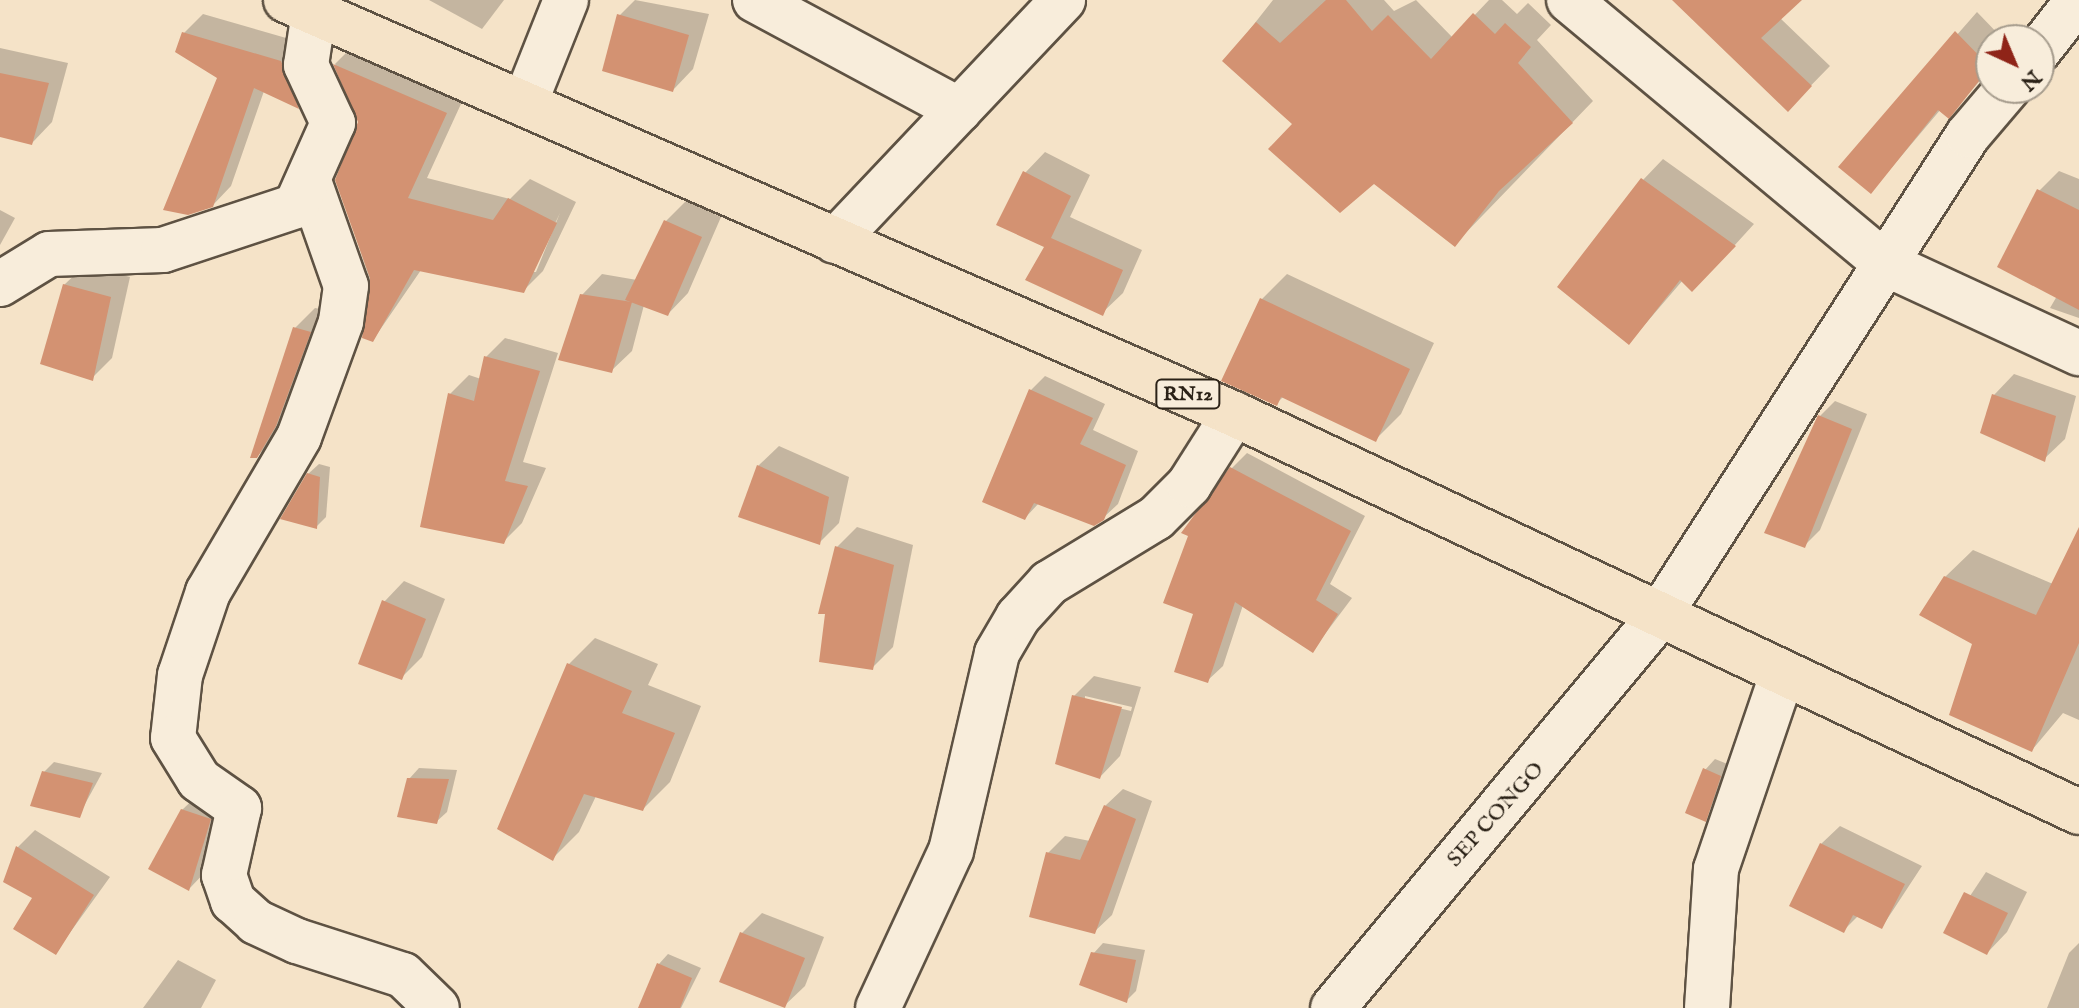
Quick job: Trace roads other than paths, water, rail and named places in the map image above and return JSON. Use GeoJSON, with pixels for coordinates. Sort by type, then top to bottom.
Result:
{"type":"FeatureCollection","features":[{"type":"Feature","properties":{"kind":"main road","name":"RN12"},"geometry":{"type":"LineString","coordinates":[[300,6],[1234,414],[1781,678],[2079,812]]}},
{"type":"Feature","properties":{"kind":"street"},"geometry":{"type":"LineString","coordinates":[[525,103],[566,0]]}},
{"type":"Feature","properties":{"kind":"street"},"geometry":{"type":"LineString","coordinates":[[755,0],[959,110]]}},
{"type":"Feature","properties":{"kind":"street"},"geometry":{"type":"LineString","coordinates":[[835,241],[1063,0]]}},
{"type":"Feature","properties":{"kind":"street"},"geometry":{"type":"LineString","coordinates":[[1569,0],[1886,264],[2079,353]]}},
{"type":"Feature","properties":{"kind":"street"},"geometry":{"type":"LineString","coordinates":[[2055,29],[2078,0]]}},
{"type":"Feature","properties":{"kind":"street"},"geometry":{"type":"LineString","coordinates":[[0,284],[21,267],[74,249],[163,250],[204,242],[296,206],[310,184],[333,123],[306,65],[300,6]]}},
{"type":"Feature","properties":{"kind":"street","name":"SEP CONGO"},"geometry":{"type":"LineString","coordinates":[[1333,1008],[1657,619],[1968,135],[1994,104]]}},
{"type":"Feature","properties":{"kind":"street"},"geometry":{"type":"LineString","coordinates":[[310,184],[346,286],[338,334],[299,437],[208,592],[177,686],[173,738],[199,780],[239,808],[224,875],[233,901],[256,922],[297,941],[403,975],[437,1008]]}},
{"type":"Feature","properties":{"kind":"street"},"geometry":{"type":"LineString","coordinates":[[878,1008],[951,851],[997,653],[1018,617],[1049,583],[1156,518],[1189,485],[1234,414]]}},
{"type":"Feature","properties":{"kind":"street"},"geometry":{"type":"LineString","coordinates":[[1707,1008],[1716,869],[1781,678]]}}]}
